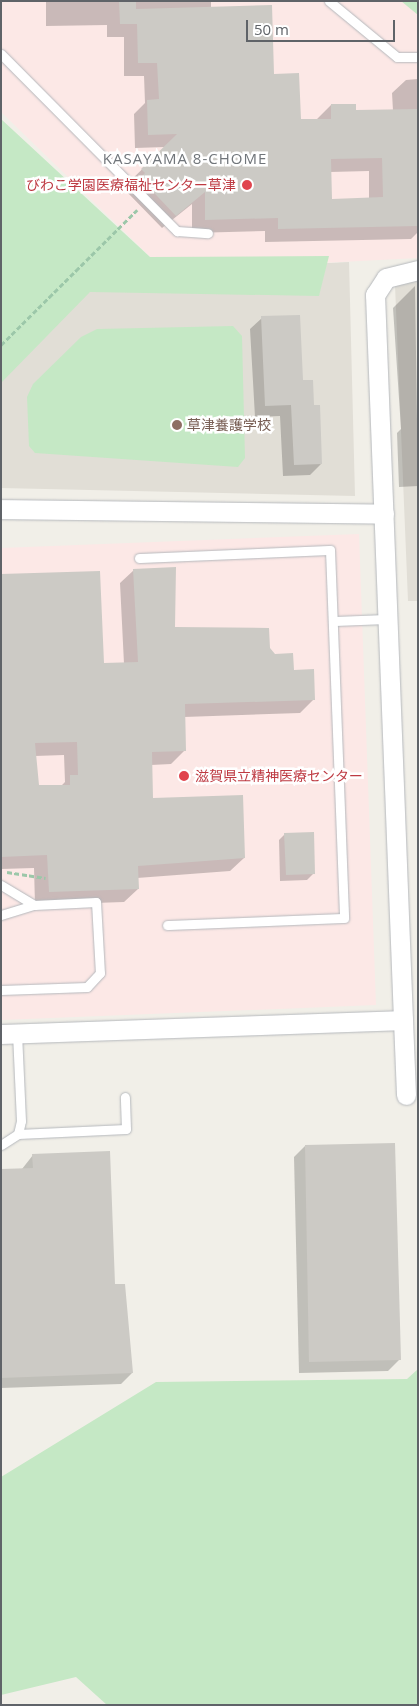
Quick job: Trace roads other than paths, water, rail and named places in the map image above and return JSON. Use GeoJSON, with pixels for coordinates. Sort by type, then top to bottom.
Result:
{"type":"FeatureCollection","features":[{"type":"Feature","properties":{"kind":"street"},"geometry":{"type":"LineString","coordinates":[[406,1095],[375,294],[386,278],[418,270]]}},
{"type":"Feature","properties":{"kind":"street"},"geometry":{"type":"LineString","coordinates":[[1,509],[384,514]]}},
{"type":"Feature","properties":{"kind":"street"},"geometry":{"type":"LineString","coordinates":[[9,1034],[403,1020]]}},
{"type":"Feature","properties":{"kind":"lane"},"geometry":{"type":"LineString","coordinates":[[329,1],[397,57],[418,57]]}},
{"type":"Feature","properties":{"kind":"lane"},"geometry":{"type":"LineString","coordinates":[[1,54],[177,231],[208,233]]}},
{"type":"Feature","properties":{"kind":"lane"},"geometry":{"type":"LineString","coordinates":[[139,558],[330,550],[344,918],[167,925]]}},
{"type":"Feature","properties":{"kind":"lane"},"geometry":{"type":"LineString","coordinates":[[333,621],[388,619]]}},
{"type":"Feature","properties":{"kind":"lane"},"geometry":{"type":"LineString","coordinates":[[1,885],[34,905]]}},
{"type":"Feature","properties":{"kind":"lane"},"geometry":{"type":"LineString","coordinates":[[1,915],[34,905],[96,902],[100,973],[88,987],[1,990]]}},
{"type":"Feature","properties":{"kind":"lane"},"geometry":{"type":"LineString","coordinates":[[9,1034],[18,1134]]}},
{"type":"Feature","properties":{"kind":"lane"},"geometry":{"type":"LineString","coordinates":[[1,1145],[18,1134],[126,1129],[125,1097]]}},
{"type":"Feature","properties":{"kind":"place","name":"びわこ学園医療福祉センター草津"},"geometry":{"type":"Point","coordinates":[247,185]}},
{"type":"Feature","properties":{"kind":"place","name":"草津養護学校"},"geometry":{"type":"Point","coordinates":[177,425]}},
{"type":"Feature","properties":{"kind":"place","name":"滋賀県立精神医療センター"},"geometry":{"type":"Point","coordinates":[184,776]}},
{"type":"Feature","properties":{"kind":"district","name":"KASAYAMA 8-CHOME"},"geometry":{"type":"Point","coordinates":[185,159]}}]}
